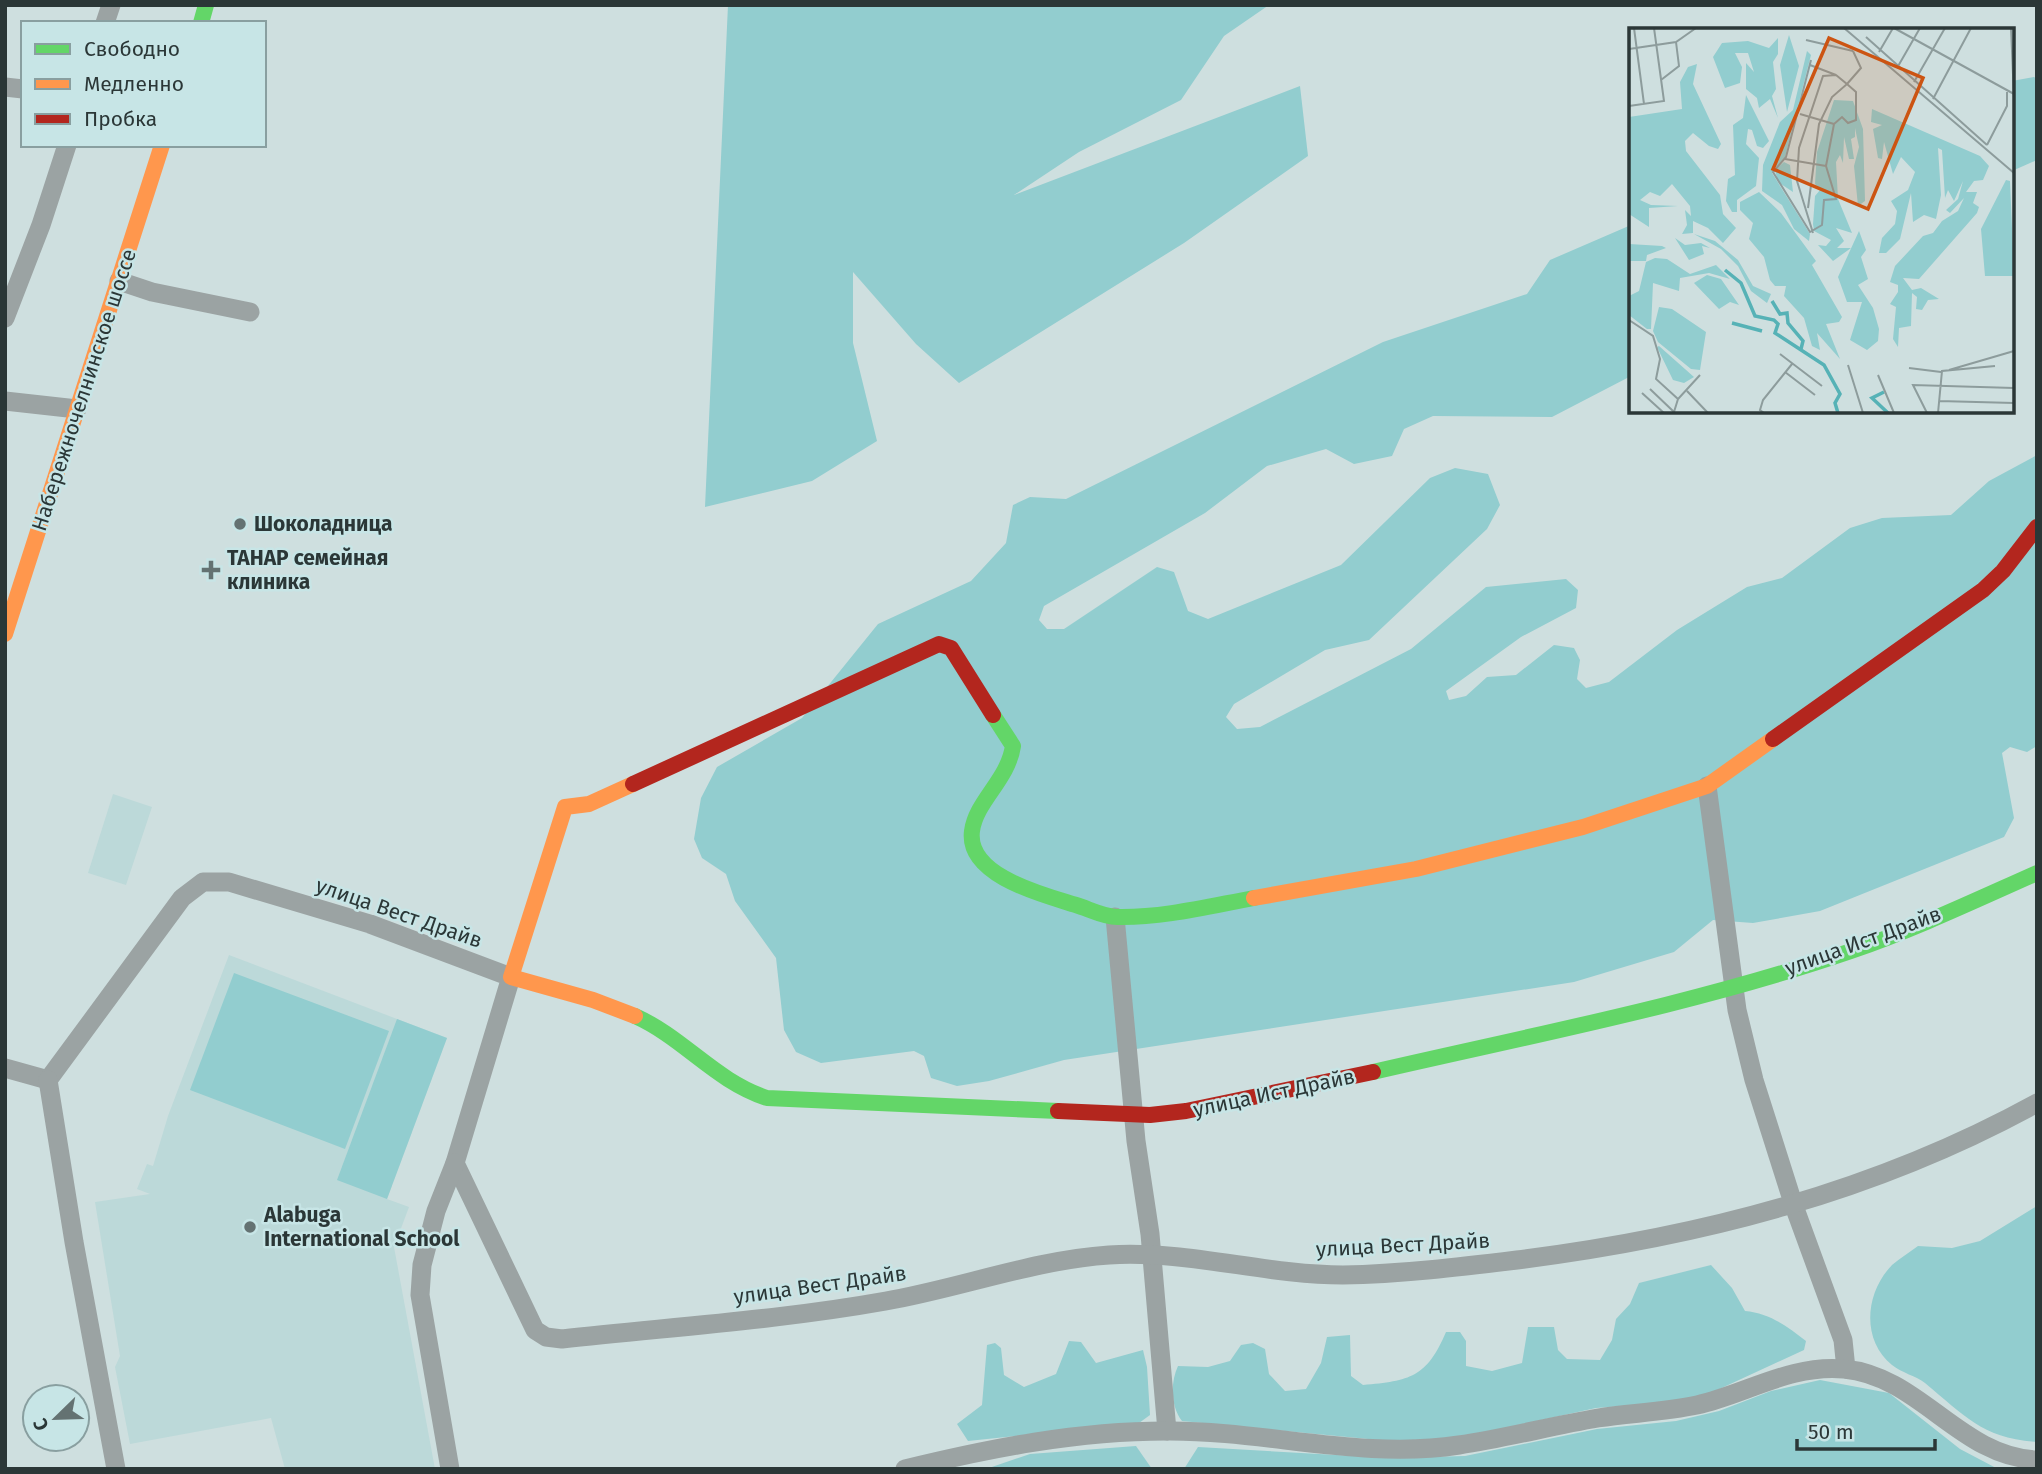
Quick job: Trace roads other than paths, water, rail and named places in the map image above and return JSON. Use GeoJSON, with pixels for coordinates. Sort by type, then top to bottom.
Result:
{"type":"FeatureCollection","features":[{"type":"Feature","properties":{"kind":"street"},"geometry":{"type":"LineString","coordinates":[[5,318],[41,225],[66,147]]}},
{"type":"Feature","properties":{"kind":"street","name":"Набережночелнинское шоссе"},"geometry":{"type":"LineString","coordinates":[[5,634],[161,147]]}},
{"type":"Feature","properties":{"kind":"street"},"geometry":{"type":"LineString","coordinates":[[119,281],[152,292],[250,313]]}},
{"type":"Feature","properties":{"kind":"street"},"geometry":{"type":"LineString","coordinates":[[5,401],[77,409]]}},
{"type":"Feature","properties":{"kind":"street"},"geometry":{"type":"LineString","coordinates":[[450,1469],[420,1295],[422,1265],[436,1211],[455,1163],[565,807],[589,804],[939,644],[951,648],[1013,746],[1010,765],[981,809],[972,831],[974,852],[991,870],[1027,890],[1115,917],[1188,910],[1416,869],[1583,827],[1707,786],[1983,590],[2003,571],[2037,527]]}},
{"type":"Feature","properties":{"kind":"street"},"geometry":{"type":"LineString","coordinates":[[1707,786],[1733,985],[1762,1111],[1843,1340],[1846,1369]]}},
{"type":"Feature","properties":{"kind":"street","name":"улица Ист Драйв"},"geometry":{"type":"LineString","coordinates":[[511,977],[640,1018],[721,1078],[747,1093],[767,1098],[1133,1114],[1191,1111],[1628,1014],[1733,985],[1839,954],[2037,873]]}},
{"type":"Feature","properties":{"kind":"street","name":"улица Вест Драйв"},"geometry":{"type":"LineString","coordinates":[[48,1080],[182,898],[203,882],[229,882],[370,924],[511,977]]}},
{"type":"Feature","properties":{"kind":"street"},"geometry":{"type":"LineString","coordinates":[[1115,917],[1133,1114],[1152,1253],[1167,1430]]}},
{"type":"Feature","properties":{"kind":"street"},"geometry":{"type":"LineString","coordinates":[[5,1068],[48,1080],[74,1242],[116,1469]]}},
{"type":"Feature","properties":{"kind":"street","name":"улица Вест Драйв"},"geometry":{"type":"LineString","coordinates":[[455,1163],[531,1323],[546,1337],[562,1339],[864,1304],[1066,1261],[1152,1253],[1308,1273],[1396,1272],[1473,1266],[1604,1248],[1743,1220],[1794,1206],[1966,1138],[2037,1103]]}},
{"type":"Feature","properties":{"kind":"street"},"geometry":{"type":"LineString","coordinates":[[905,1469],[1005,1444],[1167,1430],[1388,1448],[1457,1446],[1599,1418],[1693,1406],[1726,1398],[1784,1375],[1818,1368],[1846,1369],[1884,1379],[1906,1390],[1970,1438],[1999,1453],[2037,1460]]}},
{"type":"Feature","properties":{"kind":"place","name":"Шоколадница"},"geometry":{"type":"Point","coordinates":[240,524]}},
{"type":"Feature","properties":{"kind":"place","name":"ТАНАР семейная клиника"},"geometry":{"type":"Point","coordinates":[211,570]}},
{"type":"Feature","properties":{"kind":"place","name":"Alabuga International School"},"geometry":{"type":"Point","coordinates":[250,1227]}}]}
